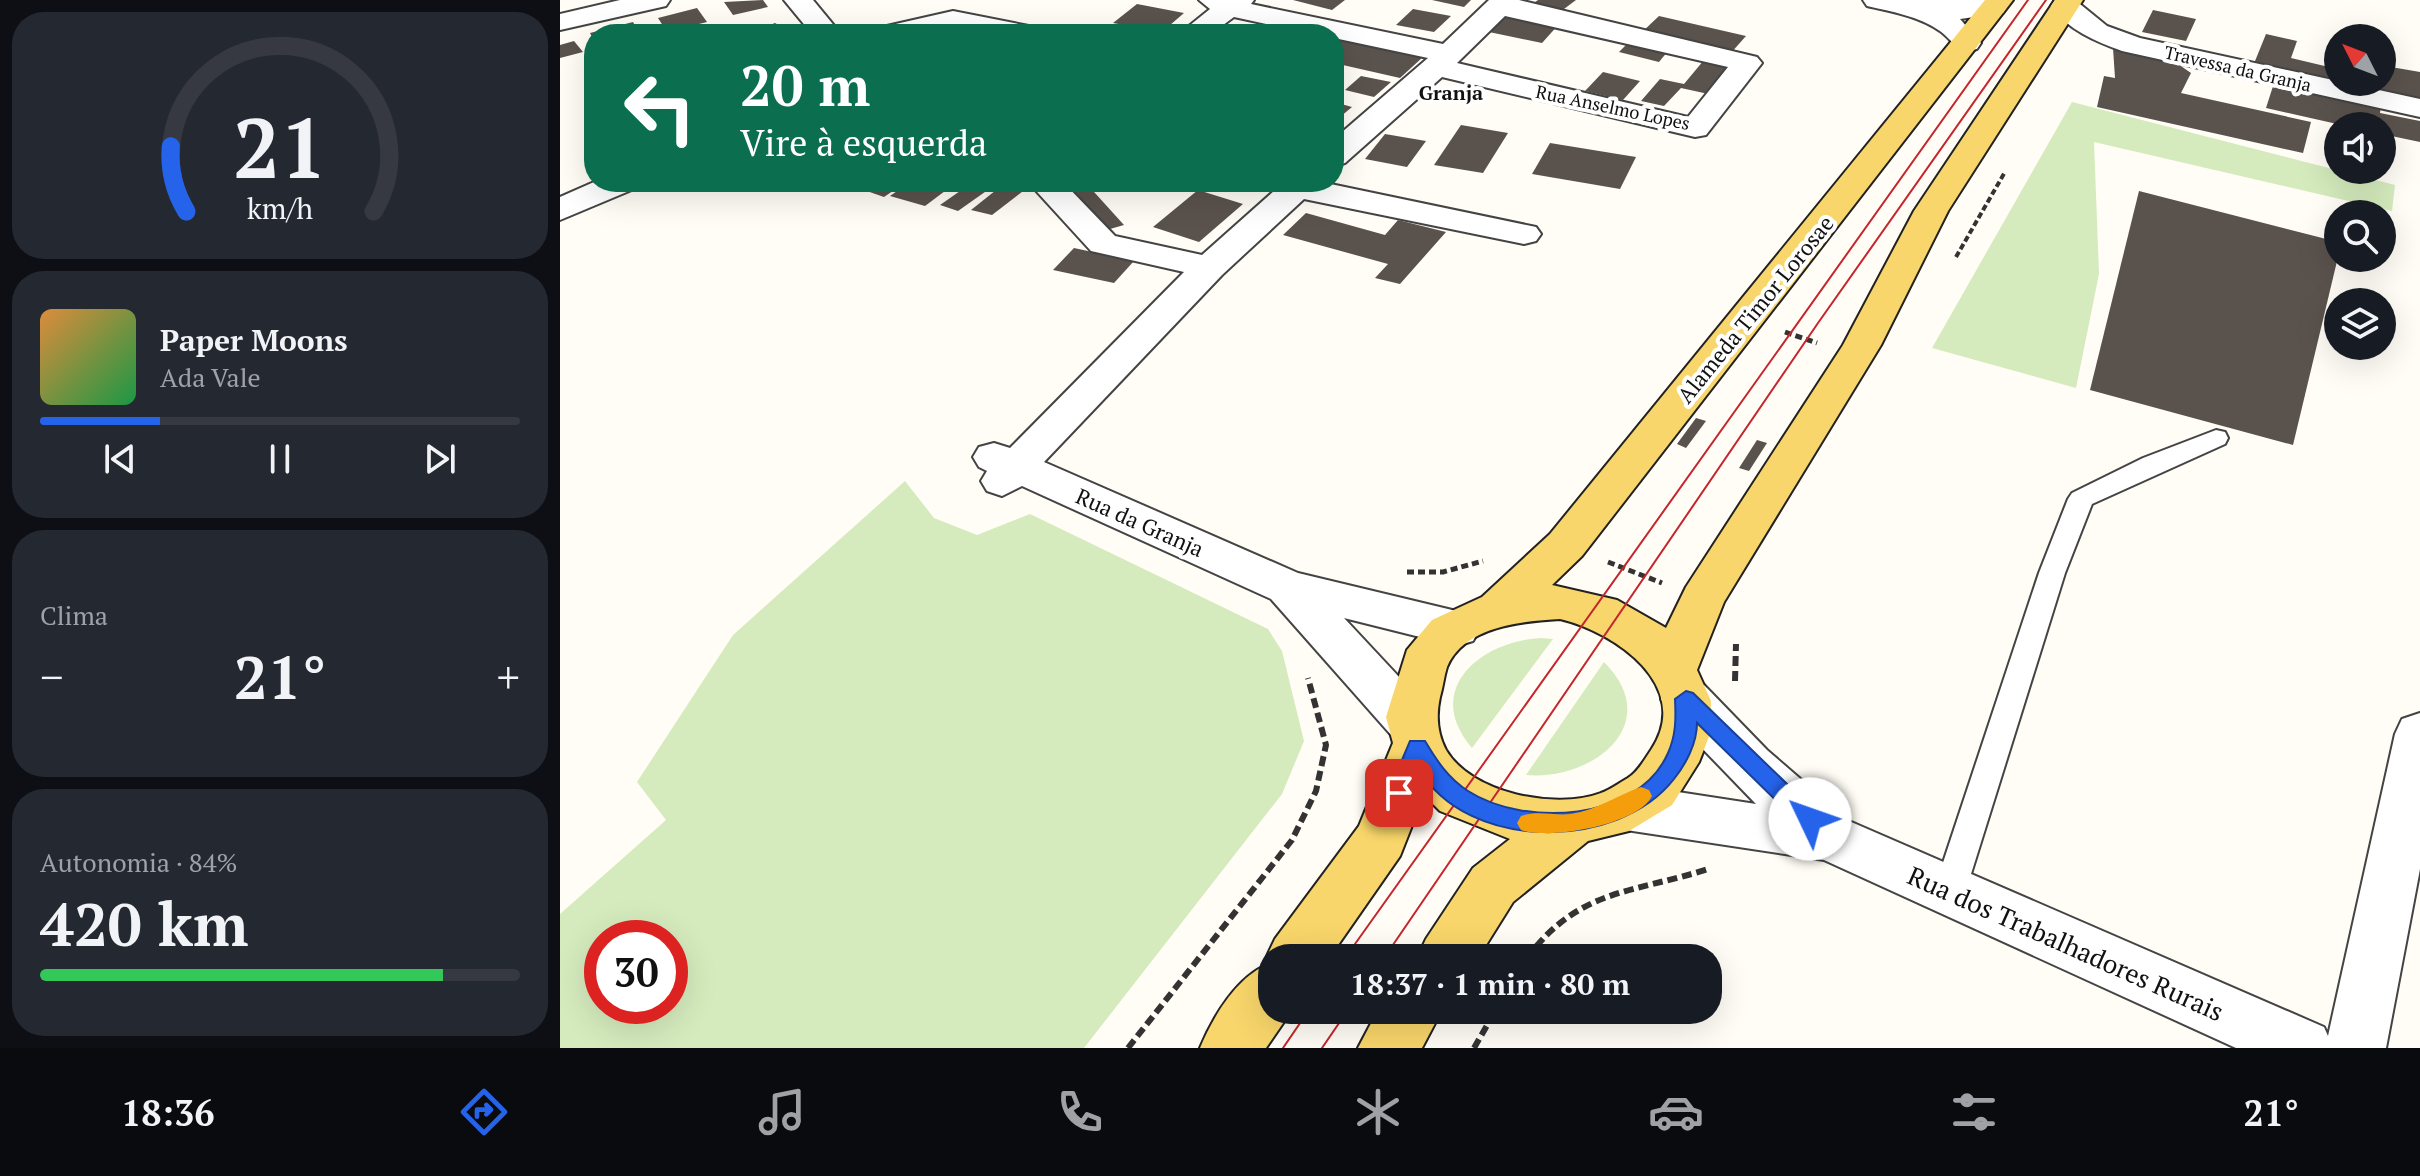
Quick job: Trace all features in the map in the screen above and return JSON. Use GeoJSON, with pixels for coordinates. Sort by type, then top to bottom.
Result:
{"type":"FeatureCollection","features":[{"type":"Feature","properties":{"kind":"main road","name":"Alameda Timor Lorosae"},"geometry":{"type":"LineString","coordinates":[[1499,608],[1566,545],[1996,3]]}},
{"type":"Feature","properties":{"kind":"main road"},"geometry":{"type":"LineString","coordinates":[[1414,735],[1433,774],[1459,797],[1484,810],[1526,823],[1571,823],[1626,807],[1656,786],[1676,760],[1686,730],[1680,684],[1702,599],[1856,355],[1931,211],[2067,3]]}},
{"type":"Feature","properties":{"kind":"main road"},"geometry":{"type":"LineString","coordinates":[[1305,944],[1381,839],[1414,735],[1412,687],[1429,654],[1456,628],[1499,608],[1560,602],[1591,608],[1639,630],[1680,684]]}},
{"type":"Feature","properties":{"kind":"main road"},"geometry":{"type":"LineString","coordinates":[[1455,944],[1493,885],[1571,823]]}},
{"type":"Feature","properties":{"kind":"main road"},"geometry":{"type":"LineString","coordinates":[[1230,1048],[1258,1009]]}},
{"type":"Feature","properties":{"kind":"main road"},"geometry":{"type":"LineString","coordinates":[[1388,1048],[1403,1024]]}},
{"type":"Feature","properties":{"kind":"street"},"geometry":{"type":"LineString","coordinates":[[560,22],[656,0]]}},
{"type":"Feature","properties":{"kind":"street"},"geometry":{"type":"LineString","coordinates":[[798,0],[818,24]]}},
{"type":"Feature","properties":{"kind":"street"},"geometry":{"type":"LineString","coordinates":[[1877,0],[1924,11],[1964,11],[1996,3]]}},
{"type":"Feature","properties":{"kind":"street"},"geometry":{"type":"LineString","coordinates":[[1204,24],[1228,3]]}},
{"type":"Feature","properties":{"kind":"street","name":"Rua Anselmo Lopes"},"geometry":{"type":"LineString","coordinates":[[1228,3],[1307,24]]}},
{"type":"Feature","properties":{"kind":"street"},"geometry":{"type":"LineString","coordinates":[[1344,147],[1502,3]]}},
{"type":"Feature","properties":{"kind":"street","name":"Rua Anselmo Lopes"},"geometry":{"type":"LineString","coordinates":[[1344,34],[1695,128],[1747,63],[1502,3]]}},
{"type":"Feature","properties":{"kind":"street","name":"Travessa da Granja"},"geometry":{"type":"LineString","coordinates":[[2067,3],[2097,32],[2132,45],[2420,108]]}},
{"type":"Feature","properties":{"kind":"street"},"geometry":{"type":"LineString","coordinates":[[1924,11],[1953,27],[1967,43]]}},
{"type":"Feature","properties":{"kind":"street"},"geometry":{"type":"LineString","coordinates":[[931,24],[953,19],[978,24]]}},
{"type":"Feature","properties":{"kind":"street"},"geometry":{"type":"LineString","coordinates":[[562,207],[598,192]]}},
{"type":"Feature","properties":{"kind":"street"},"geometry":{"type":"LineString","coordinates":[[1054,192],[1103,244],[1209,267],[1293,192]]}},
{"type":"Feature","properties":{"kind":"street"},"geometry":{"type":"LineString","coordinates":[[1333,192],[1524,234]]}},
{"type":"Feature","properties":{"kind":"street","name":"Rua da Granja"},"geometry":{"type":"LineString","coordinates":[[1209,267],[1004,468],[1287,587],[1456,628]]}},
{"type":"Feature","properties":{"kind":"street","name":"Rua da Granja"},"geometry":{"type":"LineString","coordinates":[[1287,587],[1414,735]]}},
{"type":"Feature","properties":{"kind":"street","name":"Rua dos Trabalhadores Rurais"},"geometry":{"type":"LineString","coordinates":[[1680,684],[1749,765],[1830,838]]}},
{"type":"Feature","properties":{"kind":"street"},"geometry":{"type":"LineString","coordinates":[[2356,1048],[2420,734]]}},
{"type":"Feature","properties":{"kind":"street","name":"Rua dos Trabalhadores Rurais"},"geometry":{"type":"LineString","coordinates":[[1626,807],[1830,838],[2303,1048]]}},
{"type":"Feature","properties":{"kind":"lane"},"geometry":{"type":"LineString","coordinates":[[1950,890],[2047,587],[2081,499],[2152,464],[2216,438]]}},
{"type":"Feature","properties":{"kind":"path"},"geometry":{"type":"LineString","coordinates":[[1746,320],[1856,355]]}},
{"type":"Feature","properties":{"kind":"path"},"geometry":{"type":"LineString","coordinates":[[1566,545],[1702,599]]}},
{"type":"Feature","properties":{"kind":"path"},"geometry":{"type":"LineString","coordinates":[[1128,1048],[1292,840],[1316,791],[1326,745],[1308,686],[1308,674],[1318,666]]}},
{"type":"Feature","properties":{"kind":"path"},"geometry":{"type":"LineString","coordinates":[[1541,944],[1558,926],[1593,901],[1640,884],[1691,875],[1709,868],[1716,854]]}},
{"type":"Feature","properties":{"kind":"path"},"geometry":{"type":"LineString","coordinates":[[1474,1048],[1488,1024]]}},
{"type":"Feature","properties":{"kind":"green space"},"geometry":{"type":"Polygon","coordinates":[[[2072,102],[2324,167],[2324,184],[2395,185],[2393,200],[2344,200],[2094,142],[2099,274],[2076,388],[1932,348],[2072,102]]]}},
{"type":"Feature","properties":{"kind":"green space"},"geometry":{"type":"Polygon","coordinates":[[[905,481],[934,518],[977,535],[1030,514],[1268,629],[1282,651],[1304,741],[1282,794],[1084,1048],[560,1048],[560,914],[666,820],[637,782],[733,635],[905,481]]]}},
{"type":"Feature","properties":{"kind":"green space"},"geometry":{"type":"Polygon","coordinates":[[[1541,638],[1553,639],[1472,748],[1458,727],[1453,707],[1456,688],[1465,672],[1497,648],[1541,638]]]}},
{"type":"Feature","properties":{"kind":"green space"},"geometry":{"type":"Polygon","coordinates":[[[1604,662],[1621,685],[1627,707],[1624,727],[1613,744],[1575,769],[1526,775],[1604,662]]]}},
{"type":"Feature","properties":{"kind":"building"},"geometry":{"type":"Polygon","coordinates":[[[763,0],[768,7],[733,15],[724,2],[763,0]]]}},
{"type":"Feature","properties":{"kind":"building"},"geometry":{"type":"Polygon","coordinates":[[[1293,0],[1345,0],[1332,10],[1293,0]]]}},
{"type":"Feature","properties":{"kind":"building"},"geometry":{"type":"Polygon","coordinates":[[[1432,0],[1471,0],[1464,7],[1432,0]]]}},
{"type":"Feature","properties":{"kind":"building"},"geometry":{"type":"Polygon","coordinates":[[[1538,0],[1576,0],[1556,15],[1528,7],[1538,0]]]}},
{"type":"Feature","properties":{"kind":"building"},"geometry":{"type":"Polygon","coordinates":[[[1137,4],[1184,13],[1171,24],[1113,23],[1137,4]]]}},
{"type":"Feature","properties":{"kind":"building"},"geometry":{"type":"Polygon","coordinates":[[[697,8],[707,22],[662,24],[658,18],[697,8]]]}},
{"type":"Feature","properties":{"kind":"building"},"geometry":{"type":"Polygon","coordinates":[[[1413,9],[1451,16],[1434,32],[1396,25],[1413,9]]]}},
{"type":"Feature","properties":{"kind":"building"},"geometry":{"type":"Polygon","coordinates":[[[2153,10],[2196,19],[2186,41],[2142,32],[2153,10]]]}},
{"type":"Feature","properties":{"kind":"building"},"geometry":{"type":"Polygon","coordinates":[[[1508,13],[1560,23],[1542,43],[1489,32],[1508,13]]]}},
{"type":"Feature","properties":{"kind":"building"},"geometry":{"type":"Polygon","coordinates":[[[1659,16],[1746,36],[1730,54],[1641,33],[1659,16]]]}},
{"type":"Feature","properties":{"kind":"building"},"geometry":{"type":"Polygon","coordinates":[[[2266,34],[2297,41],[2291,58],[2324,66],[2324,82],[2253,66],[2266,34]]]}},
{"type":"Feature","properties":{"kind":"building"},"geometry":{"type":"Polygon","coordinates":[[[1344,39],[1423,57],[1400,78],[1344,65],[1344,39]]]}},
{"type":"Feature","properties":{"kind":"building"},"geometry":{"type":"Polygon","coordinates":[[[574,41],[583,52],[560,58],[560,45],[574,41]]]}},
{"type":"Feature","properties":{"kind":"building"},"geometry":{"type":"Polygon","coordinates":[[[1629,42],[1668,51],[1659,62],[1619,52],[1629,42]]]}},
{"type":"Feature","properties":{"kind":"building"},"geometry":{"type":"Polygon","coordinates":[[[2113,48],[2175,62],[2191,73],[2181,93],[2311,122],[2303,153],[2097,107],[2104,76],[2115,78],[2113,48]]]}},
{"type":"Feature","properties":{"kind":"building"},"geometry":{"type":"Polygon","coordinates":[[[1704,60],[1735,67],[1713,95],[1681,88],[1664,106],[1641,101],[1660,79],[1684,84],[1704,60]]]}},
{"type":"Feature","properties":{"kind":"building"},"geometry":{"type":"Polygon","coordinates":[[[2396,68],[2420,72],[2420,104],[2378,96],[2396,96],[2396,68]]]}},
{"type":"Feature","properties":{"kind":"building"},"geometry":{"type":"Polygon","coordinates":[[[1603,72],[1640,81],[1623,100],[1585,91],[1603,72]]]}},
{"type":"Feature","properties":{"kind":"building"},"geometry":{"type":"Polygon","coordinates":[[[1361,76],[1391,82],[1374,97],[1345,90],[1361,76]]]}},
{"type":"Feature","properties":{"kind":"building"},"geometry":{"type":"Polygon","coordinates":[[[2274,83],[2381,106],[2380,112],[2324,112],[2324,121],[2266,108],[2274,83]]]}},
{"type":"Feature","properties":{"kind":"building"},"geometry":{"type":"Polygon","coordinates":[[[2396,116],[2420,121],[2420,142],[2396,137],[2396,116]]]}},
{"type":"Feature","properties":{"kind":"building"},"geometry":{"type":"Polygon","coordinates":[[[1461,125],[1508,133],[1483,173],[1434,165],[1461,125]]]}},
{"type":"Feature","properties":{"kind":"building"},"geometry":{"type":"Polygon","coordinates":[[[1385,134],[1426,141],[1407,167],[1365,159],[1385,134]]]}},
{"type":"Feature","properties":{"kind":"building"},"geometry":{"type":"Polygon","coordinates":[[[1550,143],[1636,157],[1620,189],[1532,174],[1550,143]]]}},
{"type":"Feature","properties":{"kind":"building"},"geometry":{"type":"Polygon","coordinates":[[[2139,191],[2324,238],[2324,272],[2334,272],[2331,288],[2324,288],[2324,315],[2293,445],[2090,390],[2139,191]]]}},
{"type":"Feature","properties":{"kind":"building"},"geometry":{"type":"Polygon","coordinates":[[[870,192],[891,192],[884,197],[870,192]]]}},
{"type":"Feature","properties":{"kind":"building"},"geometry":{"type":"Polygon","coordinates":[[[896,192],[944,192],[925,206],[890,196],[896,192]]]}},
{"type":"Feature","properties":{"kind":"building"},"geometry":{"type":"Polygon","coordinates":[[[959,192],[985,192],[958,211],[940,205],[959,192]]]}},
{"type":"Feature","properties":{"kind":"building"},"geometry":{"type":"Polygon","coordinates":[[[994,192],[1022,192],[992,215],[971,210],[994,192]]]}},
{"type":"Feature","properties":{"kind":"building"},"geometry":{"type":"Polygon","coordinates":[[[1073,192],[1094,192],[1124,225],[1110,229],[1073,192]]]}},
{"type":"Feature","properties":{"kind":"building"},"geometry":{"type":"Polygon","coordinates":[[[1196,192],[1243,204],[1199,242],[1153,227],[1196,192]]]}},
{"type":"Feature","properties":{"kind":"building"},"geometry":{"type":"Polygon","coordinates":[[[1306,213],[1385,235],[1398,220],[1446,232],[1400,284],[1375,278],[1388,264],[1283,235],[1306,213]]]}},
{"type":"Feature","properties":{"kind":"building"},"geometry":{"type":"Polygon","coordinates":[[[1074,248],[1134,261],[1114,283],[1053,270],[1074,248]]]}},
{"type":"Feature","properties":{"kind":"building"},"geometry":{"type":"Polygon","coordinates":[[[1696,418],[1706,421],[1686,448],[1677,444],[1696,418]]]}},
{"type":"Feature","properties":{"kind":"building"},"geometry":{"type":"Polygon","coordinates":[[[1757,440],[1767,443],[1749,471],[1739,468],[1757,440]]]}},
{"type":"Feature","properties":{"kind":"tram line"},"geometry":{"type":"LineString","coordinates":[[1355,944],[2028,0]]}},
{"type":"Feature","properties":{"kind":"tram line"},"geometry":{"type":"LineString","coordinates":[[1394,944],[1818,323],[2046,0]]}},
{"type":"Feature","properties":{"kind":"tram line"},"geometry":{"type":"LineString","coordinates":[[1283,1048],[1299,1024]]}},
{"type":"Feature","properties":{"kind":"tram line"},"geometry":{"type":"LineString","coordinates":[[1322,1048],[1338,1024]]}},
{"type":"Feature","properties":{"kind":"slow traffic"},"geometry":{"type":"LineString","coordinates":[[1528,823],[1571,823],[1626,807],[1641,796]]}},
{"type":"Feature","properties":{"kind":"district","name":"Granja"},"geometry":{"type":"Point","coordinates":[1451,92]}},
{"type":"Feature","properties":{"kind":"route"},"geometry":{"type":"LineString","coordinates":[[1399,793],[1417,747],[1433,774],[1459,797],[1484,810],[1526,823],[1571,823],[1626,807],[1656,786],[1676,760],[1686,730],[1686,699],[1749,765],[1810,819]]}}]}
